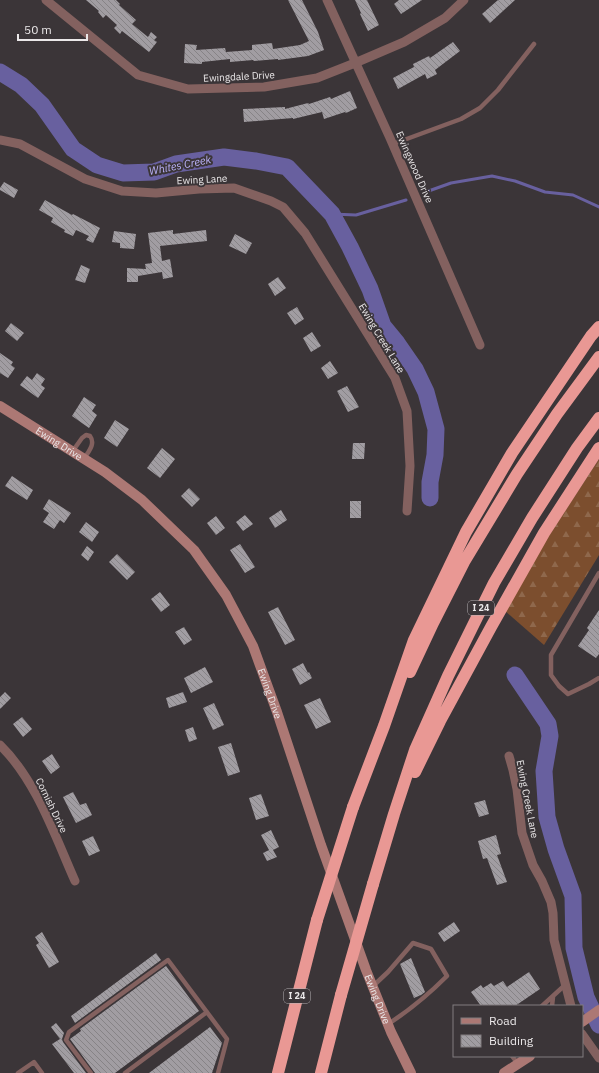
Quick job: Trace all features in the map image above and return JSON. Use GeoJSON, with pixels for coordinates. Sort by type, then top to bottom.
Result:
{"type":"FeatureCollection","features":[{"type":"Feature","properties":{"kind":"highway"},"geometry":{"type":"LineString","coordinates":[[384,726],[414,640],[466,532],[512,453],[599,324]]}},
{"type":"Feature","properties":{"kind":"highway","name":"I 24"},"geometry":{"type":"LineString","coordinates":[[278,1073],[317,920],[353,807],[384,726],[464,562],[517,474],[557,414],[599,357]]}},
{"type":"Feature","properties":{"kind":"highway","name":"I 24"},"geometry":{"type":"LineString","coordinates":[[320,1073],[341,995],[394,814],[416,750],[439,696],[451,668],[494,583],[532,518],[577,448],[599,418]]}},
{"type":"Feature","properties":{"kind":"highway"},"geometry":{"type":"LineString","coordinates":[[394,814],[440,721],[544,532],[599,448]]}},
{"type":"Feature","properties":{"kind":"street","name":"Ewingdale Drive"},"geometry":{"type":"LineString","coordinates":[[46,0],[138,75],[188,89],[264,87],[317,78],[355,64],[404,42],[445,18],[464,0]]}},
{"type":"Feature","properties":{"kind":"street","name":"Ewingwood Drive"},"geometry":{"type":"LineString","coordinates":[[326,0],[393,144],[480,345]]}},
{"type":"Feature","properties":{"kind":"street","name":"Ewing Lane"},"geometry":{"type":"LineString","coordinates":[[0,140],[20,144],[85,179],[122,191],[156,193],[199,188],[234,188],[271,201]]}},
{"type":"Feature","properties":{"kind":"street","name":"Ewing Creek Lane"},"geometry":{"type":"LineString","coordinates":[[271,201],[283,207],[305,233],[395,378],[407,410],[410,466],[407,511]]}},
{"type":"Feature","properties":{"kind":"street","name":"Ewing Drive"},"geometry":{"type":"LineString","coordinates":[[0,406],[105,472],[142,500],[194,550],[226,595],[253,646],[272,697],[321,845],[372,987],[412,1073]]}},
{"type":"Feature","properties":{"kind":"street","name":"Cornish Drive"},"geometry":{"type":"LineString","coordinates":[[0,745],[17,766],[40,803],[75,881]]}},
{"type":"Feature","properties":{"kind":"street","name":"Ewing Creek Lane"},"geometry":{"type":"LineString","coordinates":[[509,756],[517,789],[522,833],[533,865],[542,881],[550,902],[553,913],[554,940],[571,1005]]}},
{"type":"Feature","properties":{"kind":"street"},"geometry":{"type":"LineString","coordinates":[[583,1022],[599,1010]]}},
{"type":"Feature","properties":{"kind":"street"},"geometry":{"type":"LineString","coordinates":[[583,1035],[599,1058]]}},
{"type":"Feature","properties":{"kind":"street"},"geometry":{"type":"LineString","coordinates":[[504,1073],[515,1060],[526,1057]]}},
{"type":"Feature","properties":{"kind":"lane"},"geometry":{"type":"LineString","coordinates":[[393,144],[461,119],[480,108],[498,90],[534,44]]}},
{"type":"Feature","properties":{"kind":"lane"},"geometry":{"type":"LineString","coordinates":[[72,452],[82,438],[86,435],[90,436],[93,441],[92,445],[84,459]]}},
{"type":"Feature","properties":{"kind":"lane"},"geometry":{"type":"LineString","coordinates":[[599,573],[551,654],[551,675],[559,686],[568,694],[599,678]]}},
{"type":"Feature","properties":{"kind":"lane"},"geometry":{"type":"LineString","coordinates":[[372,987],[388,972],[413,943],[430,949],[448,976],[430,994],[388,1024]]}},
{"type":"Feature","properties":{"kind":"lane"},"geometry":{"type":"LineString","coordinates":[[91,1073],[66,1040],[69,1032],[168,960],[227,1039],[218,1073]]}},
{"type":"Feature","properties":{"kind":"lane"},"geometry":{"type":"LineString","coordinates":[[543,1005],[565,985]]}},
{"type":"Feature","properties":{"kind":"lane"},"geometry":{"type":"LineString","coordinates":[[552,1005],[553,996]]}},
{"type":"Feature","properties":{"kind":"lane"},"geometry":{"type":"LineString","coordinates":[[125,1073],[207,1012]]}},
{"type":"Feature","properties":{"kind":"lane"},"geometry":{"type":"LineString","coordinates":[[18,1073],[34,1062],[42,1073]]}},
{"type":"Feature","properties":{"kind":"green space"},"geometry":{"type":"Polygon","coordinates":[[[599,459],[599,555],[544,645],[505,611],[533,560],[599,459]]]}},
{"type":"Feature","properties":{"kind":"building"},"geometry":{"type":"Polygon","coordinates":[[[86,0],[116,0],[120,4],[119,5],[136,20],[132,24],[148,37],[151,32],[157,37],[154,40],[157,42],[149,52],[122,31],[120,34],[114,28],[117,25],[106,15],[103,18],[98,12],[99,11],[86,0]]]}},
{"type":"Feature","properties":{"kind":"building"},"geometry":{"type":"Polygon","coordinates":[[[288,0],[302,0],[318,32],[324,50],[308,56],[278,60],[230,62],[230,59],[202,62],[202,64],[184,63],[185,44],[197,45],[196,50],[225,48],[226,52],[252,50],[252,45],[272,43],[273,49],[300,45],[309,41],[288,0]]]}},
{"type":"Feature","properties":{"kind":"building"},"geometry":{"type":"Polygon","coordinates":[[[355,0],[367,0],[379,25],[368,31],[355,0]]]}},
{"type":"Feature","properties":{"kind":"building"},"geometry":{"type":"Polygon","coordinates":[[[399,0],[422,0],[401,14],[394,4],[399,0]]]}},
{"type":"Feature","properties":{"kind":"building"},"geometry":{"type":"Polygon","coordinates":[[[498,0],[515,0],[490,23],[482,14],[498,0]]]}},
{"type":"Feature","properties":{"kind":"building"},"geometry":{"type":"Polygon","coordinates":[[[453,42],[460,51],[435,70],[437,74],[427,79],[425,74],[398,89],[393,78],[414,67],[413,64],[429,56],[430,58],[453,42]]]}},
{"type":"Feature","properties":{"kind":"building"},"geometry":{"type":"Polygon","coordinates":[[[350,91],[357,108],[346,113],[345,112],[324,119],[322,112],[293,119],[244,122],[243,109],[285,107],[285,109],[309,104],[330,97],[331,99],[350,91]]]}},
{"type":"Feature","properties":{"kind":"building"},"geometry":{"type":"Polygon","coordinates":[[[4,182],[18,190],[14,198],[0,190],[4,182]]]}},
{"type":"Feature","properties":{"kind":"building"},"geometry":{"type":"Polygon","coordinates":[[[45,200],[100,228],[93,243],[86,240],[89,236],[76,230],[73,236],[64,232],[65,230],[51,222],[53,218],[39,210],[45,200]]]}},
{"type":"Feature","properties":{"kind":"building"},"geometry":{"type":"Polygon","coordinates":[[[173,230],[173,234],[206,230],[207,241],[160,246],[162,261],[170,259],[173,277],[163,279],[162,272],[138,276],[138,282],[127,282],[127,268],[146,269],[145,264],[152,263],[148,233],[173,230]]]}},
{"type":"Feature","properties":{"kind":"building"},"geometry":{"type":"Polygon","coordinates":[[[114,231],[136,234],[134,249],[120,248],[120,243],[112,242],[114,231]]]}},
{"type":"Feature","properties":{"kind":"building"},"geometry":{"type":"Polygon","coordinates":[[[235,234],[252,243],[246,254],[229,246],[235,234]]]}},
{"type":"Feature","properties":{"kind":"building"},"geometry":{"type":"Polygon","coordinates":[[[81,265],[90,269],[85,283],[75,280],[81,265]]]}},
{"type":"Feature","properties":{"kind":"building"},"geometry":{"type":"Polygon","coordinates":[[[278,277],[286,288],[275,296],[268,284],[278,277]]]}},
{"type":"Feature","properties":{"kind":"building"},"geometry":{"type":"Polygon","coordinates":[[[297,307],[304,319],[295,325],[287,313],[297,307]]]}},
{"type":"Feature","properties":{"kind":"building"},"geometry":{"type":"Polygon","coordinates":[[[11,323],[24,333],[17,341],[5,331],[11,323]]]}},
{"type":"Feature","properties":{"kind":"building"},"geometry":{"type":"Polygon","coordinates":[[[312,332],[321,346],[311,352],[303,338],[312,332]]]}},
{"type":"Feature","properties":{"kind":"building"},"geometry":{"type":"Polygon","coordinates":[[[0,353],[13,362],[11,365],[15,368],[8,378],[0,373],[0,353]]]}},
{"type":"Feature","properties":{"kind":"building"},"geometry":{"type":"Polygon","coordinates":[[[330,361],[338,373],[328,379],[321,368],[330,361]]]}},
{"type":"Feature","properties":{"kind":"building"},"geometry":{"type":"Polygon","coordinates":[[[37,373],[45,379],[41,385],[45,388],[38,398],[20,385],[27,376],[32,380],[37,373]]]}},
{"type":"Feature","properties":{"kind":"building"},"geometry":{"type":"Polygon","coordinates":[[[347,386],[359,407],[348,412],[337,391],[347,386]]]}},
{"type":"Feature","properties":{"kind":"building"},"geometry":{"type":"Polygon","coordinates":[[[84,397],[96,405],[92,411],[97,415],[89,428],[72,416],[84,397]]]}},
{"type":"Feature","properties":{"kind":"building"},"geometry":{"type":"Polygon","coordinates":[[[115,420],[129,429],[117,447],[104,438],[115,420]]]}},
{"type":"Feature","properties":{"kind":"building"},"geometry":{"type":"Polygon","coordinates":[[[353,443],[365,443],[364,459],[352,459],[353,443]]]}},
{"type":"Feature","properties":{"kind":"building"},"geometry":{"type":"Polygon","coordinates":[[[162,448],[175,459],[160,478],[147,468],[162,448]]]}},
{"type":"Feature","properties":{"kind":"building"},"geometry":{"type":"Polygon","coordinates":[[[12,476],[33,490],[27,500],[5,486],[12,476]]]}},
{"type":"Feature","properties":{"kind":"building"},"geometry":{"type":"Polygon","coordinates":[[[189,488],[200,499],[192,507],[181,496],[189,488]]]}},
{"type":"Feature","properties":{"kind":"building"},"geometry":{"type":"Polygon","coordinates":[[[49,499],[71,513],[64,523],[60,520],[54,529],[43,522],[49,513],[43,509],[49,499]]]}},
{"type":"Feature","properties":{"kind":"building"},"geometry":{"type":"Polygon","coordinates":[[[350,501],[361,501],[361,518],[350,518],[350,501]]]}},
{"type":"Feature","properties":{"kind":"building"},"geometry":{"type":"Polygon","coordinates":[[[281,510],[287,520],[275,528],[269,518],[281,510]]]}},
{"type":"Feature","properties":{"kind":"building"},"geometry":{"type":"Polygon","coordinates":[[[245,515],[253,524],[243,531],[236,522],[245,515]]]}},
{"type":"Feature","properties":{"kind":"building"},"geometry":{"type":"Polygon","coordinates":[[[216,516],[225,528],[216,535],[207,523],[216,516]]]}},
{"type":"Feature","properties":{"kind":"building"},"geometry":{"type":"Polygon","coordinates":[[[86,522],[99,532],[92,542],[79,532],[86,522]]]}},
{"type":"Feature","properties":{"kind":"building"},"geometry":{"type":"Polygon","coordinates":[[[240,544],[255,567],[245,573],[230,550],[240,544]]]}},
{"type":"Feature","properties":{"kind":"building"},"geometry":{"type":"Polygon","coordinates":[[[87,546],[94,552],[88,561],[81,555],[87,546]]]}},
{"type":"Feature","properties":{"kind":"building"},"geometry":{"type":"Polygon","coordinates":[[[117,554],[135,572],[127,580],[109,562],[117,554]]]}},
{"type":"Feature","properties":{"kind":"building"},"geometry":{"type":"Polygon","coordinates":[[[160,592],[170,605],[161,612],[151,599],[160,592]]]}},
{"type":"Feature","properties":{"kind":"building"},"geometry":{"type":"Polygon","coordinates":[[[278,607],[295,640],[285,645],[268,612],[278,607]]]}},
{"type":"Feature","properties":{"kind":"building"},"geometry":{"type":"Polygon","coordinates":[[[599,610],[599,654],[596,658],[578,646],[589,630],[587,628],[599,610]]]}},
{"type":"Feature","properties":{"kind":"building"},"geometry":{"type":"Polygon","coordinates":[[[184,627],[192,640],[184,645],[175,632],[184,627]]]}},
{"type":"Feature","properties":{"kind":"building"},"geometry":{"type":"Polygon","coordinates":[[[303,663],[312,678],[300,685],[292,669],[303,663]]]}},
{"type":"Feature","properties":{"kind":"building"},"geometry":{"type":"Polygon","coordinates":[[[205,667],[213,682],[191,693],[184,678],[205,667]]]}},
{"type":"Feature","properties":{"kind":"building"},"geometry":{"type":"Polygon","coordinates":[[[5,692],[11,698],[0,709],[0,697],[5,692]]]}},
{"type":"Feature","properties":{"kind":"building"},"geometry":{"type":"Polygon","coordinates":[[[183,692],[187,702],[169,708],[166,698],[183,692]]]}},
{"type":"Feature","properties":{"kind":"building"},"geometry":{"type":"Polygon","coordinates":[[[320,698],[331,722],[316,729],[304,705],[320,698]]]}},
{"type":"Feature","properties":{"kind":"building"},"geometry":{"type":"Polygon","coordinates":[[[214,703],[224,725],[213,730],[203,708],[214,703]]]}},
{"type":"Feature","properties":{"kind":"building"},"geometry":{"type":"Polygon","coordinates":[[[22,717],[32,729],[23,737],[13,724],[22,717]]]}},
{"type":"Feature","properties":{"kind":"building"},"geometry":{"type":"Polygon","coordinates":[[[193,727],[197,739],[189,742],[185,730],[193,727]]]}},
{"type":"Feature","properties":{"kind":"building"},"geometry":{"type":"Polygon","coordinates":[[[231,743],[240,772],[228,776],[218,747],[231,743]]]}},
{"type":"Feature","properties":{"kind":"building"},"geometry":{"type":"Polygon","coordinates":[[[52,754],[60,767],[51,774],[42,761],[52,754]]]}},
{"type":"Feature","properties":{"kind":"building"},"geometry":{"type":"Polygon","coordinates":[[[73,792],[80,805],[86,803],[92,815],[76,823],[63,797],[73,792]]]}},
{"type":"Feature","properties":{"kind":"building"},"geometry":{"type":"Polygon","coordinates":[[[261,794],[269,816],[256,820],[249,798],[261,794]]]}},
{"type":"Feature","properties":{"kind":"building"},"geometry":{"type":"Polygon","coordinates":[[[485,800],[489,814],[479,817],[474,803],[485,800]]]}},
{"type":"Feature","properties":{"kind":"building"},"geometry":{"type":"Polygon","coordinates":[[[271,830],[279,847],[273,850],[277,857],[267,861],[263,853],[269,850],[261,835],[271,830]]]}},
{"type":"Feature","properties":{"kind":"building"},"geometry":{"type":"Polygon","coordinates":[[[496,835],[501,854],[497,855],[507,882],[497,885],[487,858],[483,859],[478,841],[496,835]]]}},
{"type":"Feature","properties":{"kind":"building"},"geometry":{"type":"Polygon","coordinates":[[[93,836],[100,851],[89,856],[82,841],[93,836]]]}},
{"type":"Feature","properties":{"kind":"building"},"geometry":{"type":"Polygon","coordinates":[[[454,922],[460,931],[444,942],[438,933],[454,922]]]}},
{"type":"Feature","properties":{"kind":"building"},"geometry":{"type":"Polygon","coordinates":[[[42,932],[59,962],[49,968],[36,945],[39,943],[35,937],[42,932]]]}},
{"type":"Feature","properties":{"kind":"building"},"geometry":{"type":"Polygon","coordinates":[[[156,953],[161,960],[75,1023],[71,1016],[156,953]]]}},
{"type":"Feature","properties":{"kind":"building"},"geometry":{"type":"Polygon","coordinates":[[[411,958],[425,992],[414,998],[400,964],[411,958]]]}},
{"type":"Feature","properties":{"kind":"building"},"geometry":{"type":"Polygon","coordinates":[[[166,966],[199,1011],[115,1073],[95,1073],[70,1039],[81,1031],[80,1029],[166,966]]]}},
{"type":"Feature","properties":{"kind":"building"},"geometry":{"type":"Polygon","coordinates":[[[529,972],[540,989],[516,1005],[480,1005],[471,992],[481,985],[483,988],[491,983],[494,986],[503,981],[507,987],[529,972]]]}},
{"type":"Feature","properties":{"kind":"building"},"geometry":{"type":"Polygon","coordinates":[[[56,1023],[64,1033],[62,1039],[63,1042],[86,1073],[74,1073],[52,1044],[60,1039],[51,1027],[56,1023]]]}},
{"type":"Feature","properties":{"kind":"building"},"geometry":{"type":"Polygon","coordinates":[[[210,1027],[222,1043],[212,1073],[149,1073],[210,1027]]]}},
{"type":"Feature","properties":{"kind":"waterway","name":"Whites Creek"},"geometry":{"type":"LineString","coordinates":[[0,72],[21,85],[42,105],[73,149],[97,165],[123,173],[154,172],[176,164],[224,157],[287,167],[332,214],[370,289],[383,326],[415,369],[426,392],[436,429],[435,455],[430,482],[430,498]]}},
{"type":"Feature","properties":{"kind":"waterway"},"geometry":{"type":"LineString","coordinates":[[423,193],[451,183],[492,176],[515,181],[545,192],[573,195],[599,207]]}},
{"type":"Feature","properties":{"kind":"waterway"},"geometry":{"type":"LineString","coordinates":[[332,214],[356,215],[406,200]]}},
{"type":"Feature","properties":{"kind":"waterway"},"geometry":{"type":"LineString","coordinates":[[515,675],[548,724],[550,736],[544,771],[547,817],[556,849],[573,896],[574,948],[586,997],[599,1025]]}}]}
